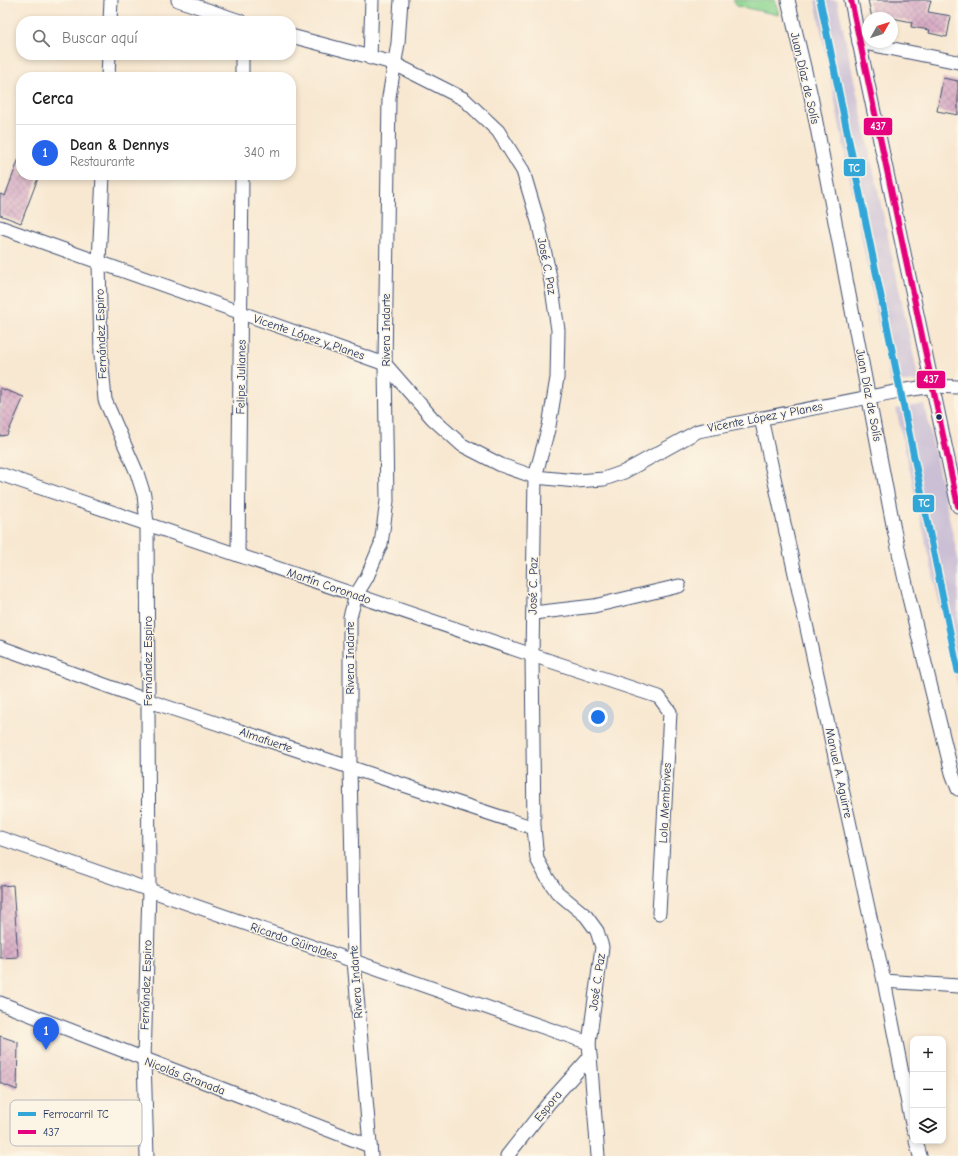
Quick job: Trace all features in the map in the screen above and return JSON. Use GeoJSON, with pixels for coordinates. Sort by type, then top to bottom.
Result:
{"type":"FeatureCollection","features":[{"type":"Feature","properties":{"kind":"street"},"geometry":{"type":"LineString","coordinates":[[110,16],[111,0]]}},
{"type":"Feature","properties":{"kind":"street"},"geometry":{"type":"LineString","coordinates":[[178,0],[225,16]]}},
{"type":"Feature","properties":{"kind":"street"},"geometry":{"type":"LineString","coordinates":[[370,58],[372,0]]}},
{"type":"Feature","properties":{"kind":"street","name":"Rivera Indarte"},"geometry":{"type":"LineString","coordinates":[[371,1151],[354,961],[350,769],[350,617],[356,595],[367,577],[381,544],[388,501],[385,364],[389,97],[398,43],[401,0]]}},
{"type":"Feature","properties":{"kind":"street","name":"Juan Díaz de Solís"},"geometry":{"type":"LineString","coordinates":[[788,0],[811,96],[909,598],[952,773],[958,789]]}},
{"type":"Feature","properties":{"kind":"street"},"geometry":{"type":"LineString","coordinates":[[851,0],[858,42],[934,386],[958,506]]}},
{"type":"Feature","properties":{"kind":"street","name":"José C. Paz"},"geometry":{"type":"LineString","coordinates":[[296,37],[370,58],[394,63],[464,100],[498,131],[523,171],[540,225],[551,282],[558,330],[557,378],[549,426],[535,477],[532,655],[534,828],[537,859],[546,876],[557,892],[586,916],[597,931],[602,947],[589,1043],[598,1156]]}},
{"type":"Feature","properties":{"kind":"street"},"geometry":{"type":"LineString","coordinates":[[858,42],[958,62]]}},
{"type":"Feature","properties":{"kind":"street"},"geometry":{"type":"LineString","coordinates":[[108,72],[109,60]]}},
{"type":"Feature","properties":{"kind":"street"},"geometry":{"type":"LineString","coordinates":[[242,60],[242,72]]}},
{"type":"Feature","properties":{"kind":"street","name":"Fernández Espiro"},"geometry":{"type":"LineString","coordinates":[[103,180],[99,262],[101,355],[105,400],[137,473],[144,495],[147,524],[149,891],[144,1060],[147,1156]]}},
{"type":"Feature","properties":{"kind":"street","name":"Felipe Julianes"},"geometry":{"type":"LineString","coordinates":[[238,555],[242,313],[242,180]]}},
{"type":"Feature","properties":{"kind":"street","name":"Vicente López y Planes"},"geometry":{"type":"LineString","coordinates":[[0,227],[385,364],[433,419],[462,445],[501,466],[535,477],[576,481],[604,479],[624,472],[698,431],[869,396],[934,386],[958,387]]}},
{"type":"Feature","properties":{"kind":"street","name":"Manuel A. Aguirre"},"geometry":{"type":"LineString","coordinates":[[762,418],[884,980],[910,1114]]}},
{"type":"Feature","properties":{"kind":"street","name":"Martín Coronado"},"geometry":{"type":"LineString","coordinates":[[0,474],[532,655],[659,696]]}},
{"type":"Feature","properties":{"kind":"street"},"geometry":{"type":"LineString","coordinates":[[533,613],[594,606],[679,586]]}},
{"type":"Feature","properties":{"kind":"street","name":"Almafuerte"},"geometry":{"type":"LineString","coordinates":[[0,647],[149,701],[350,769],[534,828]]}},
{"type":"Feature","properties":{"kind":"street","name":"Lola Membrives"},"geometry":{"type":"LineString","coordinates":[[659,696],[670,712],[659,913]]}},
{"type":"Feature","properties":{"kind":"street","name":"Ricardo Güiraldes"},"geometry":{"type":"LineString","coordinates":[[0,838],[589,1043]]}},
{"type":"Feature","properties":{"kind":"street"},"geometry":{"type":"LineString","coordinates":[[884,980],[958,986]]}},
{"type":"Feature","properties":{"kind":"street","name":"Nicolás Granada"},"geometry":{"type":"LineString","coordinates":[[0,1003],[371,1151]]}},
{"type":"Feature","properties":{"kind":"street","name":"Espora"},"geometry":{"type":"LineString","coordinates":[[507,1156],[548,1104],[590,1057]]}},
{"type":"Feature","properties":{"kind":"street"},"geometry":{"type":"LineString","coordinates":[[917,1144],[920,1156]]}},
{"type":"Feature","properties":{"kind":"shaded area"},"geometry":{"type":"Polygon","coordinates":[[[815,0],[837,0],[919,381],[890,383],[815,0]]]}},
{"type":"Feature","properties":{"kind":"shaded area"},"geometry":{"type":"Polygon","coordinates":[[[924,404],[958,558],[958,687],[896,409],[924,404]]]}},
{"type":"Feature","properties":{"kind":"green space"},"geometry":{"type":"Polygon","coordinates":[[[733,0],[775,0],[779,15],[737,6],[733,0]]]}},
{"type":"Feature","properties":{"kind":"building"},"geometry":{"type":"Polygon","coordinates":[[[868,0],[931,0],[928,12],[951,16],[947,37],[929,33],[930,30],[911,27],[912,22],[898,19],[898,12],[871,12],[868,0]]]}},
{"type":"Feature","properties":{"kind":"building"},"geometry":{"type":"Polygon","coordinates":[[[943,78],[958,81],[958,115],[937,111],[943,78]]]}},
{"type":"Feature","properties":{"kind":"building"},"geometry":{"type":"Polygon","coordinates":[[[16,167],[16,180],[37,180],[21,223],[0,215],[0,194],[5,196],[16,167]]]}},
{"type":"Feature","properties":{"kind":"building"},"geometry":{"type":"Polygon","coordinates":[[[0,388],[24,397],[7,435],[0,436],[0,388]]]}},
{"type":"Feature","properties":{"kind":"building"},"geometry":{"type":"Polygon","coordinates":[[[13,885],[18,957],[0,958],[0,886],[13,885]]]}},
{"type":"Feature","properties":{"kind":"building"},"geometry":{"type":"Polygon","coordinates":[[[0,1036],[18,1042],[17,1090],[0,1083],[0,1036]]]}},
{"type":"Feature","properties":{"kind":"rail line","name":"TC"},"geometry":{"type":"LineString","coordinates":[[820,0],[958,671]]}},
{"type":"Feature","properties":{"kind":"transit line","name":"437"},"geometry":{"type":"LineString","coordinates":[[851,0],[958,506]]}},
{"type":"Feature","properties":{"kind":"place","name":"Dean & Dennys"},"geometry":{"type":"Point","coordinates":[46,1050]}}]}
